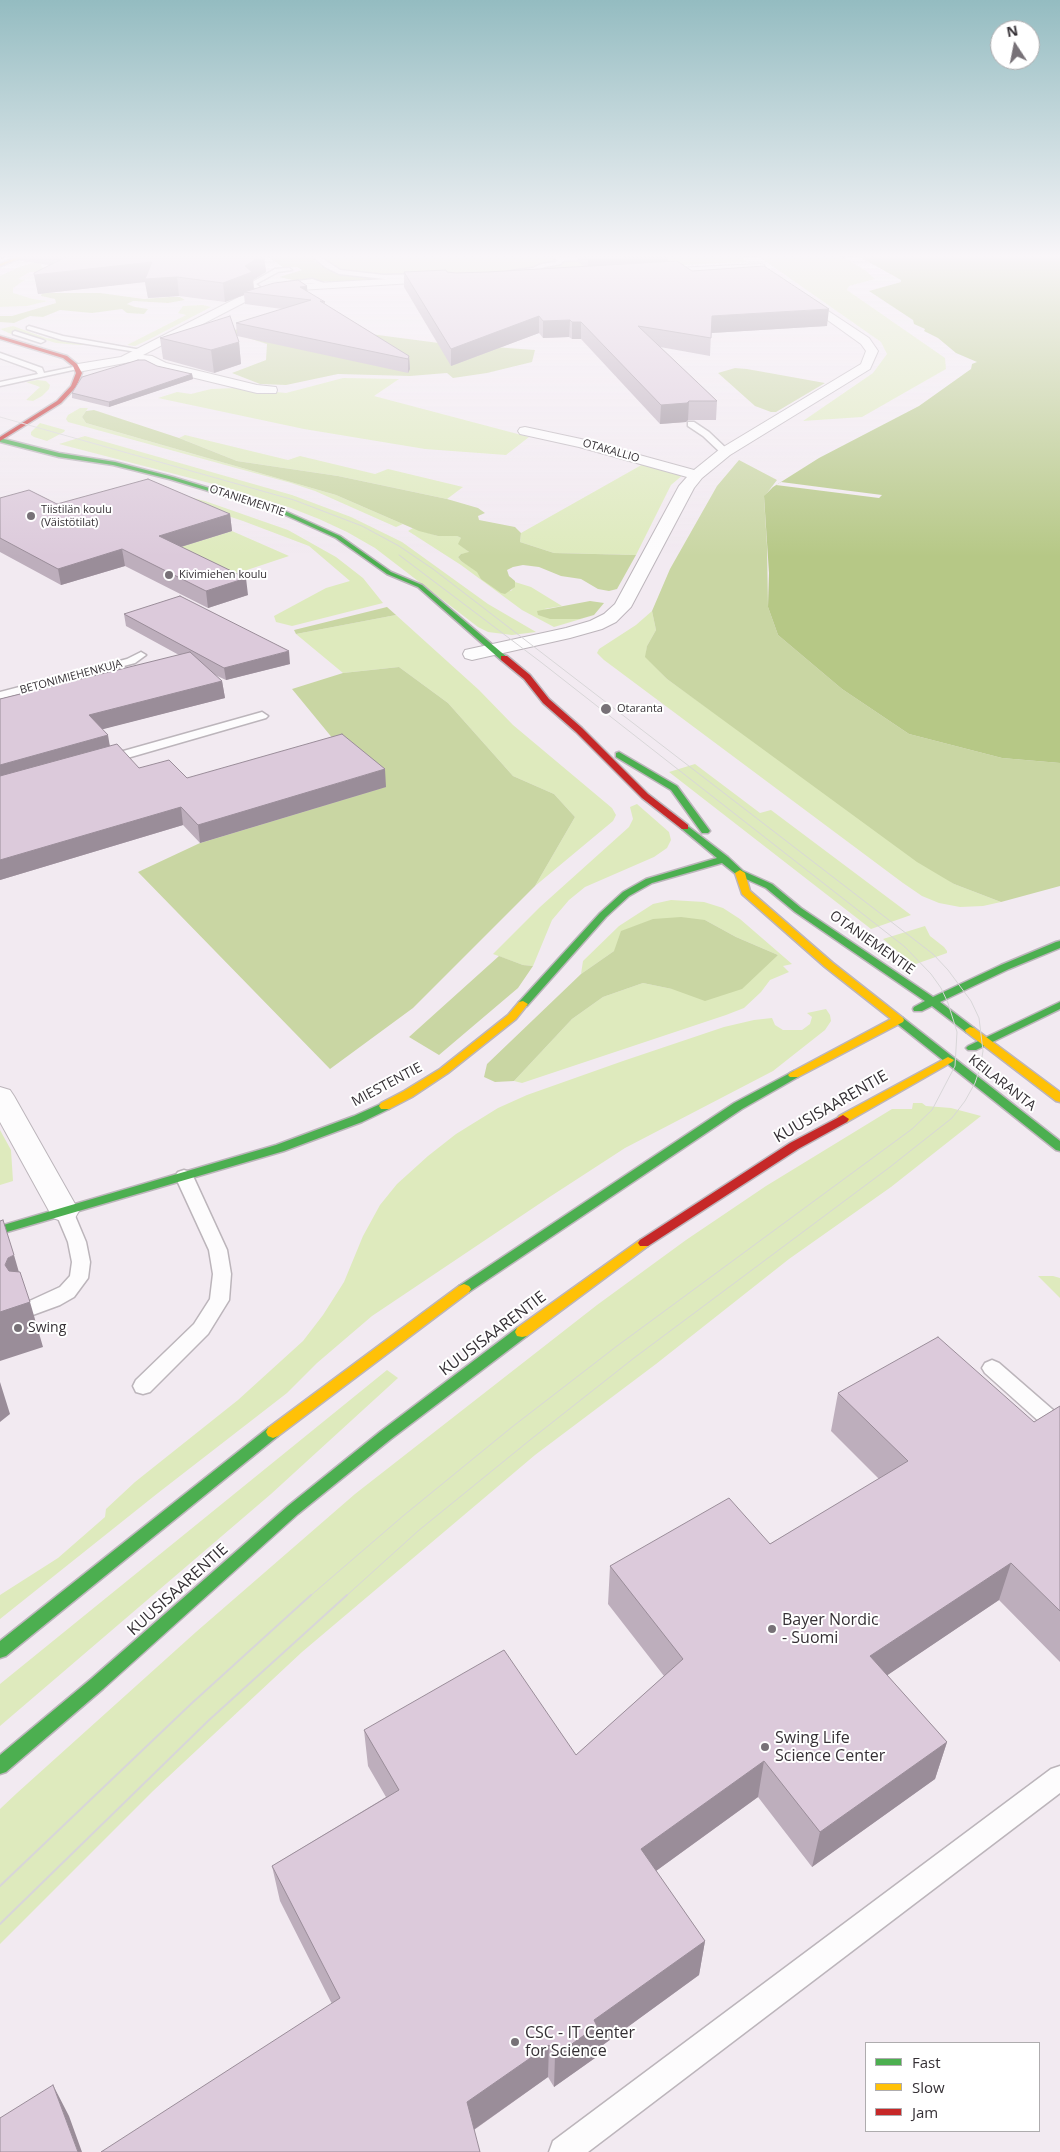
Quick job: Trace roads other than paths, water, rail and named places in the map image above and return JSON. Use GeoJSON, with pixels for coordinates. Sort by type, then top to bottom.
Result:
{"type":"FeatureCollection","features":[{"type":"Feature","properties":{"kind":"main road"},"geometry":{"type":"LineString","coordinates":[[0,440],[5,431],[43,412],[68,394],[78,379],[78,368],[62,356]]}},
{"type":"Feature","properties":{"kind":"main road","name":"OTANIEMENTIE"},"geometry":{"type":"LineString","coordinates":[[5,431],[72,450],[93,459]]}},
{"type":"Feature","properties":{"kind":"main road","name":"OTANIEMENTIE"},"geometry":{"type":"LineString","coordinates":[[0,440],[59,455],[93,459],[171,478],[283,512],[338,537],[389,573],[420,586],[526,677],[546,701],[580,730],[645,796],[740,873],[769,886],[798,910],[933,1002],[986,1041]]}},
{"type":"Feature","properties":{"kind":"main road","name":"OTANIEMENTIE"},"geometry":{"type":"LineString","coordinates":[[389,573],[392,583],[399,590]]}},
{"type":"Feature","properties":{"kind":"main road","name":"OTANIEMENTIE"},"geometry":{"type":"LineString","coordinates":[[522,690],[546,701]]}},
{"type":"Feature","properties":{"kind":"main road","name":"OTANIEMENTIE"},"geometry":{"type":"LineString","coordinates":[[580,730],[674,788],[725,859]]}},
{"type":"Feature","properties":{"kind":"main road","name":"MIESTENTIE"},"geometry":{"type":"LineString","coordinates":[[0,1230],[280,1148],[358,1118],[408,1094],[444,1071],[512,1017],[603,915],[626,894],[649,881],[725,859]]}},
{"type":"Feature","properties":{"kind":"main road","name":"OTANIEMENTIE"},"geometry":{"type":"LineString","coordinates":[[740,873],[745,892],[860,992],[948,1060]]}},
{"type":"Feature","properties":{"kind":"main road"},"geometry":{"type":"LineString","coordinates":[[0,1651],[304,1407],[452,1296],[602,1195],[738,1106],[896,1020],[1005,967],[1060,944]]}},
{"type":"Feature","properties":{"kind":"main road","name":"KUUSISAARENTIE"},"geometry":{"type":"LineString","coordinates":[[0,1766],[97,1684],[293,1510],[386,1435],[530,1326],[650,1239],[794,1146],[948,1060],[1060,1005]]}},
{"type":"Feature","properties":{"kind":"main road","name":"KEILARANTA"},"geometry":{"type":"LineString","coordinates":[[986,1041],[1060,1098]]}},
{"type":"Feature","properties":{"kind":"main road","name":"KEILARANTA"},"geometry":{"type":"LineString","coordinates":[[948,1060],[1060,1148]]}},
{"type":"Feature","properties":{"kind":"street"},"geometry":{"type":"LineString","coordinates":[[78,368],[110,364],[121,356]]}},
{"type":"Feature","properties":{"kind":"street"},"geometry":{"type":"LineString","coordinates":[[139,356],[171,368],[257,389],[271,390]]}},
{"type":"Feature","properties":{"kind":"street"},"geometry":{"type":"LineString","coordinates":[[474,655],[570,633],[596,625],[610,618],[622,607],[687,486],[697,475],[725,452],[858,372],[869,361],[870,356]]}},
{"type":"Feature","properties":{"kind":"street","name":"OTAKALLIO"},"geometry":{"type":"LineString","coordinates":[[524,431],[581,443],[697,475]]}},
{"type":"Feature","properties":{"kind":"street"},"geometry":{"type":"LineString","coordinates":[[0,1096],[64,1211]]}},
{"type":"Feature","properties":{"kind":"lane"},"geometry":{"type":"LineString","coordinates":[[4,356],[39,370],[42,375]]}},
{"type":"Feature","properties":{"kind":"lane"},"geometry":{"type":"LineString","coordinates":[[0,384],[78,368]]}},
{"type":"Feature","properties":{"kind":"lane"},"geometry":{"type":"LineString","coordinates":[[691,424],[706,434],[725,452]]}},
{"type":"Feature","properties":{"kind":"lane","name":"BETONIMIEHENKUJA"},"geometry":{"type":"LineString","coordinates":[[0,696],[121,664],[137,659],[140,655]]}},
{"type":"Feature","properties":{"kind":"lane"},"geometry":{"type":"LineString","coordinates":[[94,764],[262,716]]}},
{"type":"Feature","properties":{"kind":"lane"},"geometry":{"type":"LineString","coordinates":[[143,1386],[202,1329],[219,1300],[222,1274],[218,1250],[184,1176]]}},
{"type":"Feature","properties":{"kind":"lane"},"geometry":{"type":"LineString","coordinates":[[30,1309],[67,1292],[79,1278],[80,1255],[77,1242],[64,1211]]}},
{"type":"Feature","properties":{"kind":"lane"},"geometry":{"type":"LineString","coordinates":[[992,1368],[1060,1428]]}},
{"type":"Feature","properties":{"kind":"lane"},"geometry":{"type":"LineString","coordinates":[[564,2152],[1060,1778]]}},
{"type":"Feature","properties":{"kind":"tram line"},"geometry":{"type":"LineString","coordinates":[[0,417],[294,500],[362,526],[399,546],[433,569],[933,954],[948,970],[971,1001],[979,1018],[983,1051],[980,1068],[975,1083],[965,1101],[952,1118],[890,1167],[634,1358],[530,1440],[418,1531],[345,1597]]}},
{"type":"Feature","properties":{"kind":"tram line"},"geometry":{"type":"LineString","coordinates":[[309,1597],[403,1516],[512,1427],[617,1346],[912,1129],[932,1110],[955,1066],[957,1032],[948,1003],[941,988],[931,974],[905,947],[542,663],[399,555]]}},
{"type":"Feature","properties":{"kind":"tram line"},"geometry":{"type":"LineString","coordinates":[[0,1886],[192,1703],[311,1595]]}},
{"type":"Feature","properties":{"kind":"tram line"},"geometry":{"type":"LineString","coordinates":[[0,1924],[208,1721],[347,1595]]}},
{"type":"Feature","properties":{"kind":"place","name":"Tiistilän koulu (Väistötilat)"},"geometry":{"type":"Point","coordinates":[31,516]}},
{"type":"Feature","properties":{"kind":"place","name":"Kivimiehen koulu"},"geometry":{"type":"Point","coordinates":[169,575]}},
{"type":"Feature","properties":{"kind":"place","name":"Otaranta"},"geometry":{"type":"Point","coordinates":[606,709]}},
{"type":"Feature","properties":{"kind":"place","name":"Swing"},"geometry":{"type":"Point","coordinates":[18,1328]}},
{"type":"Feature","properties":{"kind":"place","name":"Bayer Nordic - Suomi"},"geometry":{"type":"Point","coordinates":[772,1629]}},
{"type":"Feature","properties":{"kind":"place","name":"Swing Life Science Center"},"geometry":{"type":"Point","coordinates":[765,1747]}},
{"type":"Feature","properties":{"kind":"place","name":"CSC - IT Center for Science"},"geometry":{"type":"Point","coordinates":[515,2042]}}]}
